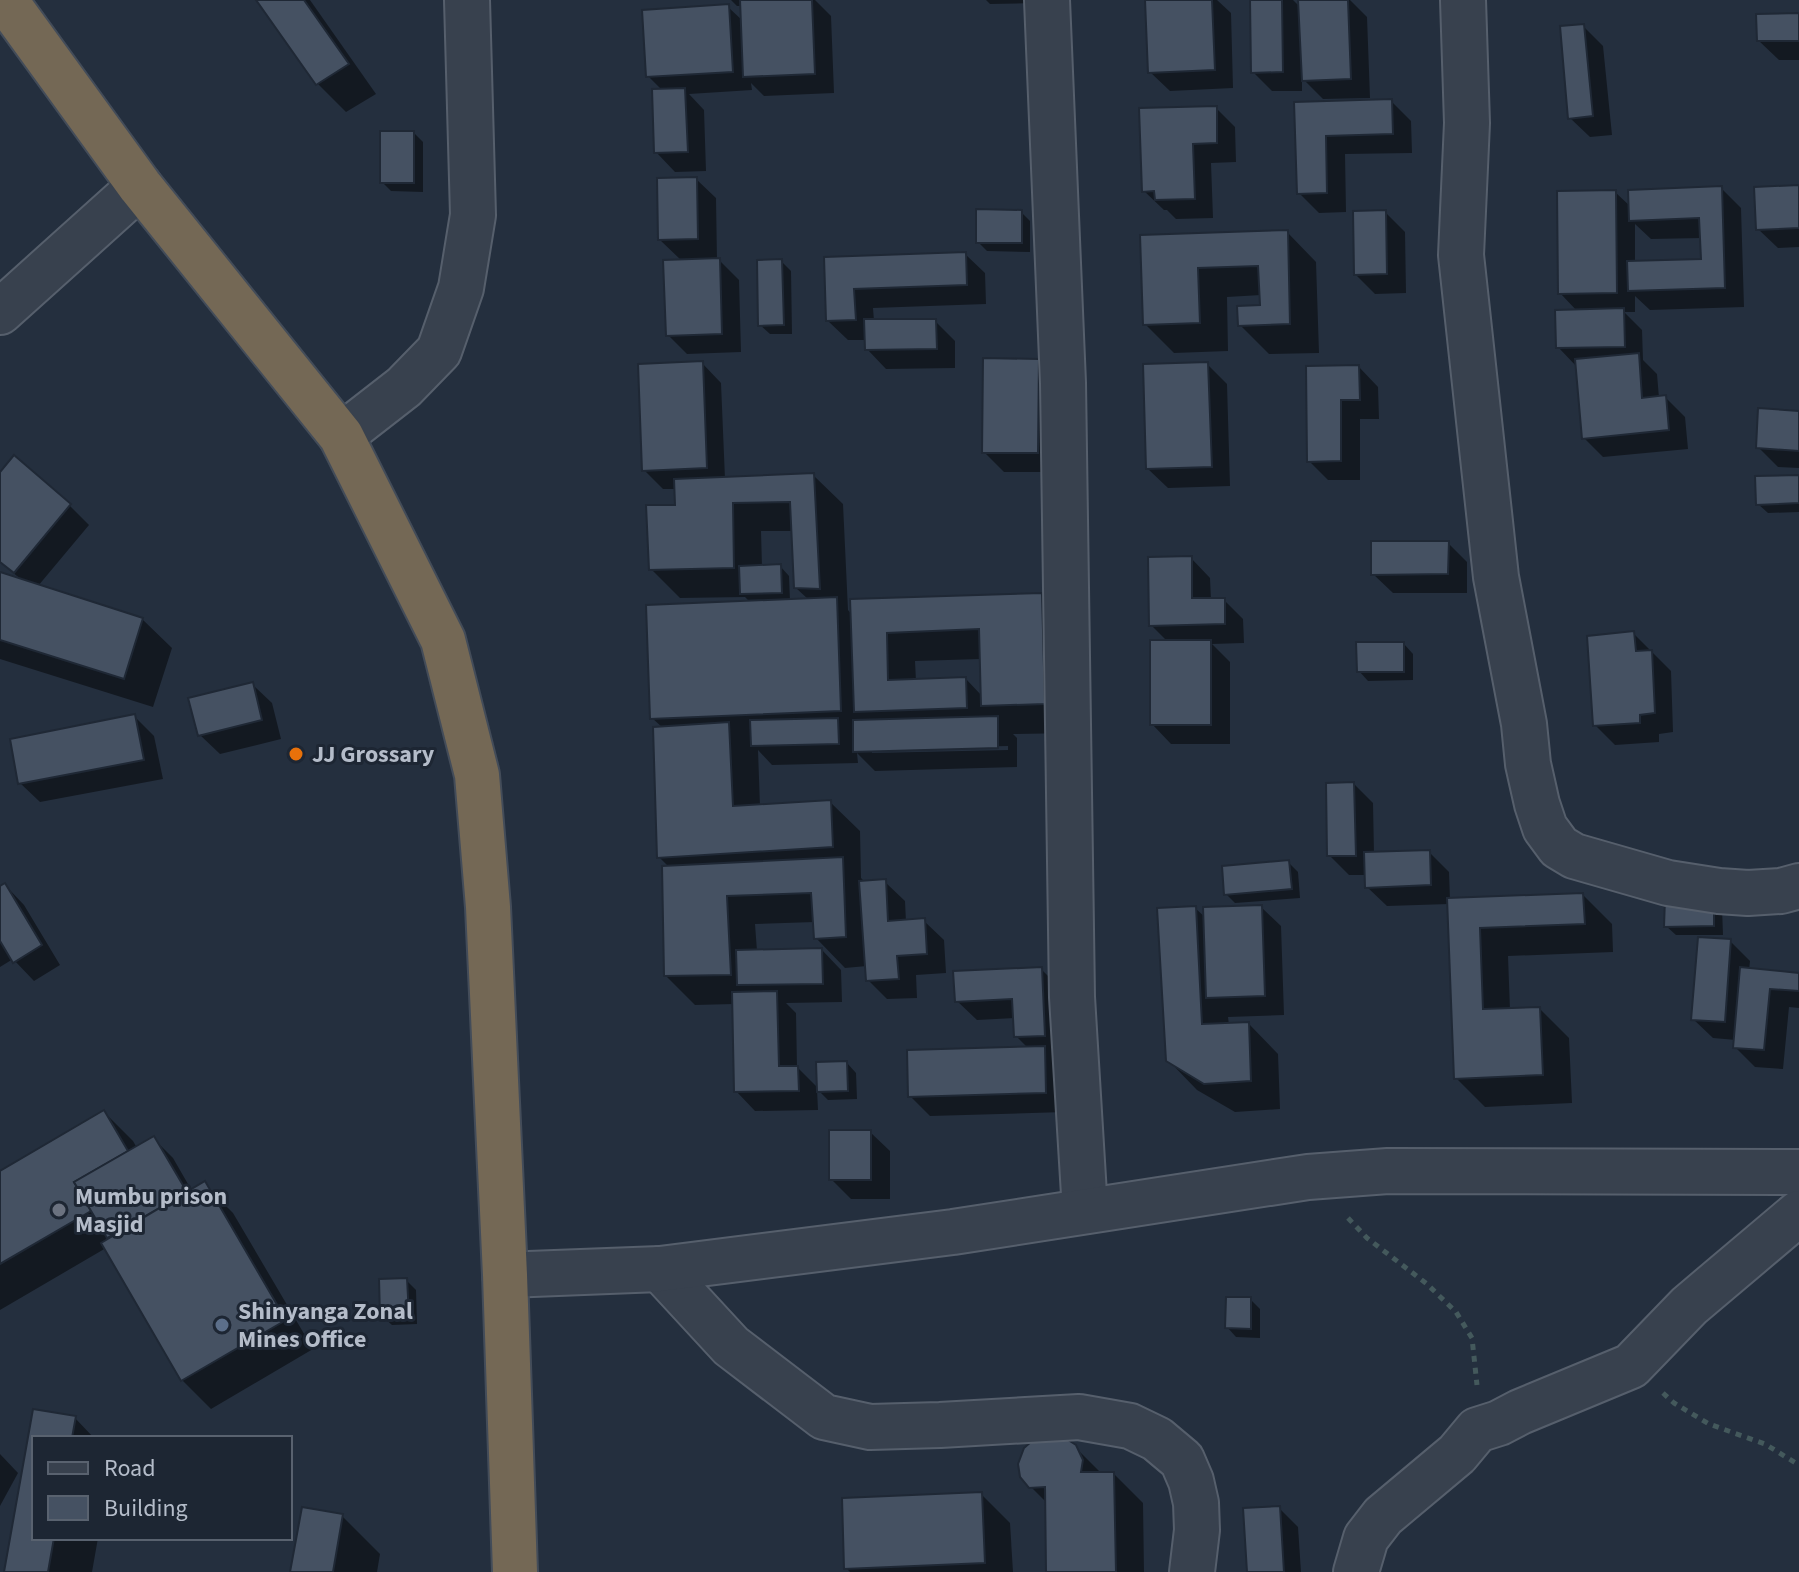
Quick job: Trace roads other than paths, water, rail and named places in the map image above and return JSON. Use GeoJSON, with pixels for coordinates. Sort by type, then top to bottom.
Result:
{"type":"FeatureCollection","features":[{"type":"Feature","properties":{"kind":"highway"},"geometry":{"type":"LineString","coordinates":[[5,0],[140,186],[341,436],[443,640],[477,775],[488,907],[515,1572]]}},
{"type":"Feature","properties":{"kind":"street"},"geometry":{"type":"LineString","coordinates":[[341,436],[404,387],[439,351],[461,288],[473,215],[467,0]]}},
{"type":"Feature","properties":{"kind":"street"},"geometry":{"type":"LineString","coordinates":[[1047,0],[1063,383],[1072,997],[1085,1211]]}},
{"type":"Feature","properties":{"kind":"street"},"geometry":{"type":"LineString","coordinates":[[1463,0],[1467,123],[1461,255],[1496,577],[1524,724],[1528,764],[1545,828],[1559,847],[1574,856],[1668,883],[1748,893],[1781,891],[1799,886]]}},
{"type":"Feature","properties":{"kind":"street"},"geometry":{"type":"LineString","coordinates":[[0,312],[140,186]]}},
{"type":"Feature","properties":{"kind":"street"},"geometry":{"type":"LineString","coordinates":[[505,1275],[660,1269],[953,1232],[1308,1177],[1388,1171],[1799,1172]]}},
{"type":"Feature","properties":{"kind":"street"},"geometry":{"type":"LineString","coordinates":[[1356,1572],[1366,1538],[1383,1516],[1457,1454],[1477,1430],[1631,1366],[1689,1306],[1799,1213]]}},
{"type":"Feature","properties":{"kind":"street"},"geometry":{"type":"LineString","coordinates":[[660,1269],[731,1346],[824,1417],[870,1427],[1079,1417],[1130,1426],[1157,1439],[1182,1460],[1191,1481],[1197,1530],[1192,1572]]}},
{"type":"Feature","properties":{"kind":"place","name":"JJ Grossary"},"geometry":{"type":"Point","coordinates":[296,754]}},
{"type":"Feature","properties":{"kind":"place","name":"Mumbu prison Masjid"},"geometry":{"type":"Point","coordinates":[59,1210]}},
{"type":"Feature","properties":{"kind":"place","name":"Shinyanga Zonal Mines Office"},"geometry":{"type":"Point","coordinates":[222,1325]}}]}
